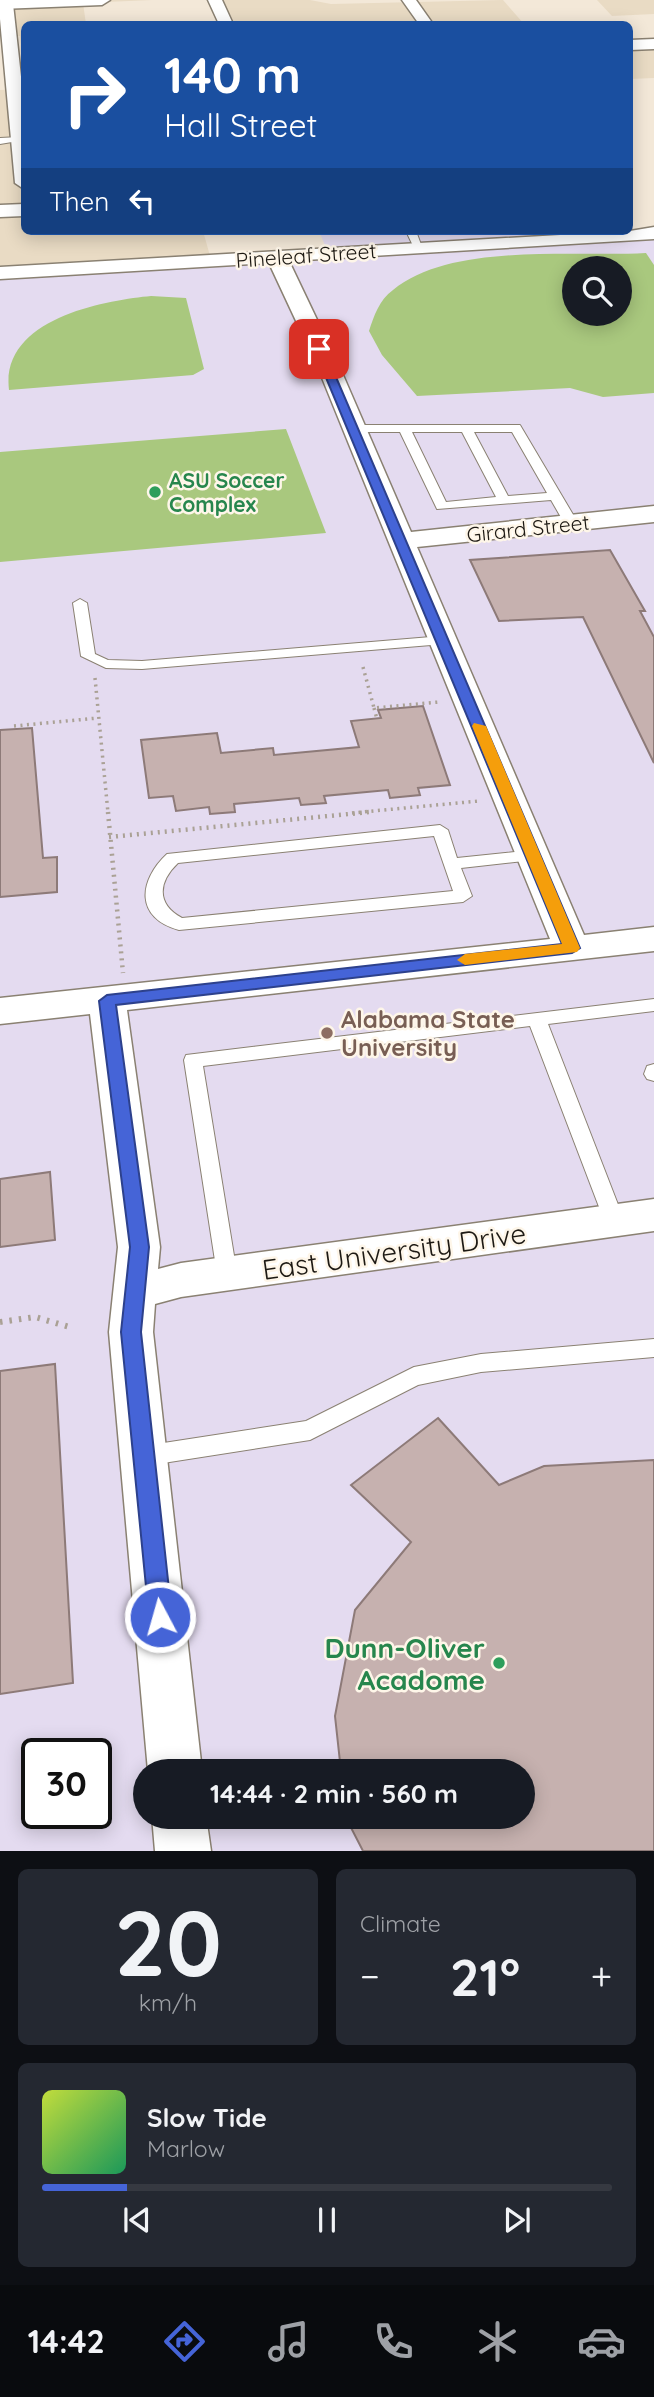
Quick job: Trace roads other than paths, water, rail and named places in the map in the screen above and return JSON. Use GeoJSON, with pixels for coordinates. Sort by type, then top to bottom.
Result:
{"type":"FeatureCollection","features":[{"type":"Feature","properties":{"kind":"street"},"geometry":{"type":"LineString","coordinates":[[21,151],[3,4],[102,0]]}},
{"type":"Feature","properties":{"kind":"street"},"geometry":{"type":"LineString","coordinates":[[215,0],[225,21]]}},
{"type":"Feature","properties":{"kind":"street"},"geometry":{"type":"LineString","coordinates":[[408,0],[424,21]]}},
{"type":"Feature","properties":{"kind":"street"},"geometry":{"type":"LineString","coordinates":[[633,45],[654,44]]}},
{"type":"Feature","properties":{"kind":"street"},"geometry":{"type":"LineString","coordinates":[[0,211],[21,210]]}},
{"type":"Feature","properties":{"kind":"street","name":"Pineleaf Street"},"geometry":{"type":"LineString","coordinates":[[633,233],[654,233]]}},
{"type":"Feature","properties":{"kind":"street"},"geometry":{"type":"LineString","coordinates":[[309,235],[316,254]]}},
{"type":"Feature","properties":{"kind":"street","name":"Pineleaf Street"},"geometry":{"type":"LineString","coordinates":[[0,273],[316,254],[415,239],[546,235]]}},
{"type":"Feature","properties":{"kind":"street"},"geometry":{"type":"LineString","coordinates":[[277,257],[354,428],[572,948]]}},
{"type":"Feature","properties":{"kind":"street","name":"Girard Street"},"geometry":{"type":"LineString","coordinates":[[401,541],[654,514]]}},
{"type":"Feature","properties":{"kind":"street"},"geometry":{"type":"LineString","coordinates":[[0,1011],[115,989],[654,939]]}},
{"type":"Feature","properties":{"kind":"street"},"geometry":{"type":"LineString","coordinates":[[115,989],[139,1247],[131,1332],[174,1759]]}},
{"type":"Feature","properties":{"kind":"street","name":"East University Drive"},"geometry":{"type":"LineString","coordinates":[[134,1293],[181,1280],[634,1218]]}},
{"type":"Feature","properties":{"kind":"street"},"geometry":{"type":"LineString","coordinates":[[180,1829],[183,1851]]}},
{"type":"Feature","properties":{"kind":"lane"},"geometry":{"type":"LineString","coordinates":[[0,141],[20,140]]}},
{"type":"Feature","properties":{"kind":"lane"},"geometry":{"type":"LineString","coordinates":[[354,428],[516,428],[570,523]]}},
{"type":"Feature","properties":{"kind":"lane"},"geometry":{"type":"LineString","coordinates":[[404,428],[442,506],[555,496]]}},
{"type":"Feature","properties":{"kind":"lane"},"geometry":{"type":"LineString","coordinates":[[466,428],[504,500]]}},
{"type":"Feature","properties":{"kind":"lane"},"geometry":{"type":"LineString","coordinates":[[80,603],[88,656],[106,664],[142,665],[443,640]]}},
{"type":"Feature","properties":{"kind":"lane"},"geometry":{"type":"LineString","coordinates":[[440,830],[451,864],[463,896],[179,924],[162,916],[154,904],[153,883],[160,868],[173,858],[440,830]]}},
{"type":"Feature","properties":{"kind":"lane"},"geometry":{"type":"LineString","coordinates":[[451,864],[533,855]]}},
{"type":"Feature","properties":{"kind":"lane"},"geometry":{"type":"LineString","coordinates":[[226,1274],[193,1060],[654,1005]]}},
{"type":"Feature","properties":{"kind":"lane"},"geometry":{"type":"LineString","coordinates":[[537,1019],[634,1218]]}},
{"type":"Feature","properties":{"kind":"lane"},"geometry":{"type":"LineString","coordinates":[[144,1456],[310,1430],[414,1376],[481,1363],[654,1348]]}},
{"type":"Feature","properties":{"kind":"place","name":"ASU Soccer Complex"},"geometry":{"type":"Point","coordinates":[155,492]}},
{"type":"Feature","properties":{"kind":"place","name":"Alabama State University"},"geometry":{"type":"Point","coordinates":[327,1033]}},
{"type":"Feature","properties":{"kind":"place","name":"Dunn-Oliver Acadome"},"geometry":{"type":"Point","coordinates":[499,1663]}}]}
